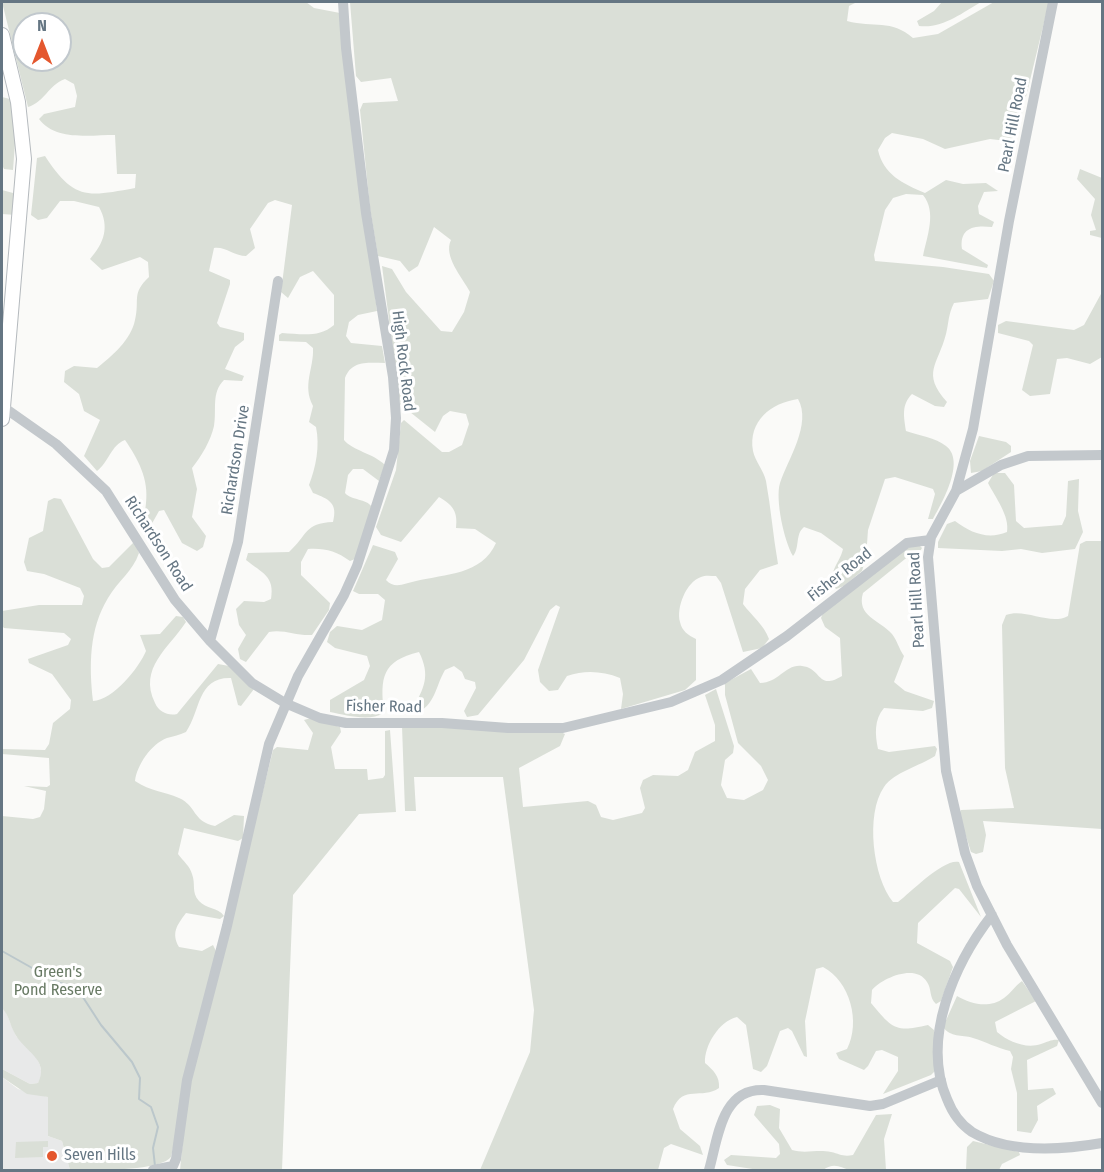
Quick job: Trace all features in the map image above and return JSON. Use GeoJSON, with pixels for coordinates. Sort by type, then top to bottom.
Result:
{"type":"FeatureCollection","features":[{"type":"Feature","properties":{"kind":"main road"},"geometry":{"type":"LineString","coordinates":[[2,35],[18,102],[24,159],[2,410]]}},
{"type":"Feature","properties":{"kind":"street","name":"High Rock Road"},"geometry":{"type":"LineString","coordinates":[[285,704],[344,595],[357,566],[391,463],[395,438],[396,409],[393,377],[364,203],[343,2]]}},
{"type":"Feature","properties":{"kind":"street","name":"Pearl Hill Road"},"geometry":{"type":"LineString","coordinates":[[1053,2],[1009,221],[973,429],[956,491],[930,540],[928,569],[941,728],[950,800],[964,853],[992,915],[1102,1103]]}},
{"type":"Feature","properties":{"kind":"street","name":"Richardson Drive"},"geometry":{"type":"LineString","coordinates":[[210,641],[238,542],[278,281]]}},
{"type":"Feature","properties":{"kind":"street","name":"Richardson Road"},"geometry":{"type":"LineString","coordinates":[[2,410],[56,444],[106,490],[175,600],[210,641],[252,682],[285,704]]}},
{"type":"Feature","properties":{"kind":"street"},"geometry":{"type":"LineString","coordinates":[[956,491],[1001,465],[1028,456],[1102,455]]}},
{"type":"Feature","properties":{"kind":"street","name":"Fisher Road"},"geometry":{"type":"LineString","coordinates":[[285,704],[320,718],[346,723],[442,723],[533,729],[593,722],[648,709],[722,680],[787,636],[908,543],[930,540]]}},
{"type":"Feature","properties":{"kind":"street"},"geometry":{"type":"LineString","coordinates":[[153,1170],[173,1166],[176,1159],[187,1080],[227,926],[262,769],[285,704]]}},
{"type":"Feature","properties":{"kind":"street"},"geometry":{"type":"LineString","coordinates":[[992,915],[970,946],[944,1010],[938,1040],[941,1080],[954,1114],[962,1124],[977,1134],[1039,1148],[1102,1143]]}},
{"type":"Feature","properties":{"kind":"street"},"geometry":{"type":"LineString","coordinates":[[709,1170],[726,1112],[736,1098],[747,1092],[769,1091],[870,1106],[883,1104],[941,1080]]}},
{"type":"Feature","properties":{"kind":"shaded area"},"geometry":{"type":"Polygon","coordinates":[[[2,1003],[16,1036],[34,1053],[40,1065],[42,1076],[38,1083],[30,1084],[2,1069],[2,1003]]]}},
{"type":"Feature","properties":{"kind":"shaded area"},"geometry":{"type":"Polygon","coordinates":[[[2,1077],[18,1089],[48,1097],[48,1136],[62,1141],[70,1170],[2,1170],[2,1077]]]}},
{"type":"Feature","properties":{"kind":"green space"},"geometry":{"type":"Polygon","coordinates":[[[2,2],[306,2],[314,8],[340,13],[377,311],[358,315],[349,322],[346,336],[351,343],[382,346],[385,363],[356,365],[348,372],[345,378],[344,440],[385,465],[379,481],[363,469],[353,469],[348,475],[345,493],[372,507],[355,559],[350,561],[330,551],[308,549],[301,562],[301,575],[330,603],[329,610],[312,635],[269,632],[246,662],[240,659],[238,649],[246,635],[239,625],[236,609],[244,601],[264,602],[271,599],[272,591],[266,576],[246,560],[248,553],[289,552],[311,527],[333,522],[334,516],[331,503],[324,497],[313,493],[309,485],[317,449],[316,427],[309,422],[313,406],[308,384],[313,348],[306,342],[279,341],[279,335],[282,333],[316,334],[334,325],[334,295],[313,271],[300,277],[288,298],[281,292],[292,205],[275,200],[268,203],[250,229],[255,248],[246,256],[222,248],[214,248],[209,271],[230,280],[217,323],[220,327],[244,333],[244,340],[235,347],[225,369],[244,376],[242,381],[224,380],[217,390],[213,431],[192,468],[197,489],[192,517],[206,536],[203,547],[197,551],[182,543],[164,510],[159,511],[145,536],[143,524],[146,486],[138,462],[125,440],[116,446],[97,471],[84,456],[100,420],[84,411],[79,394],[64,382],[65,371],[74,366],[97,368],[125,341],[135,320],[138,293],[149,277],[148,262],[140,257],[102,270],[90,259],[99,247],[104,234],[104,221],[99,207],[74,201],[60,201],[47,218],[38,220],[31,215],[37,158],[45,156],[64,181],[82,192],[104,193],[135,188],[136,174],[117,174],[115,135],[63,134],[46,126],[39,119],[44,114],[75,107],[77,96],[74,84],[65,79],[59,82],[34,105],[28,107],[19,72],[72,72],[72,12],[12,12],[12,42],[2,2]]]}},
{"type":"Feature","properties":{"kind":"green space"},"geometry":{"type":"Polygon","coordinates":[[[350,2],[857,2],[849,6],[847,21],[890,26],[913,38],[938,34],[994,2],[1049,2],[1015,142],[990,139],[945,149],[923,139],[892,133],[885,138],[878,150],[889,172],[902,182],[925,193],[946,180],[963,184],[986,183],[998,191],[984,192],[978,206],[979,214],[994,222],[992,227],[980,226],[970,229],[963,236],[962,242],[962,249],[988,265],[987,268],[923,256],[930,216],[923,195],[906,194],[893,198],[885,210],[874,255],[875,261],[989,274],[994,281],[988,299],[954,303],[952,307],[933,376],[939,392],[947,402],[944,407],[935,406],[912,394],[906,402],[904,416],[906,431],[946,446],[952,453],[954,461],[950,482],[933,519],[928,519],[935,494],[933,489],[895,477],[885,479],[868,530],[866,558],[862,571],[844,586],[836,589],[832,579],[843,549],[821,533],[804,527],[799,533],[793,556],[786,541],[781,520],[779,490],[801,430],[802,409],[798,399],[788,401],[764,415],[758,422],[752,440],[754,455],[766,481],[778,564],[760,570],[745,589],[743,604],[761,625],[769,639],[762,648],[743,652],[721,583],[716,576],[704,576],[691,584],[683,596],[679,610],[682,628],[696,639],[696,680],[685,690],[621,709],[623,694],[620,678],[587,672],[567,676],[558,690],[549,691],[540,682],[538,670],[560,607],[556,605],[550,610],[524,660],[478,715],[467,717],[464,711],[476,688],[475,682],[465,679],[462,672],[454,666],[445,670],[431,701],[415,714],[412,710],[423,688],[425,675],[423,660],[419,652],[397,660],[386,672],[383,690],[384,713],[365,717],[330,712],[330,700],[364,680],[370,666],[367,656],[335,648],[327,642],[330,632],[337,626],[362,630],[382,620],[385,600],[378,594],[359,594],[353,591],[373,545],[395,552],[398,559],[386,580],[393,585],[400,585],[472,567],[490,554],[496,543],[475,529],[456,528],[454,510],[439,497],[401,542],[381,535],[376,527],[396,470],[401,423],[404,420],[442,452],[449,452],[462,445],[469,424],[466,414],[450,411],[443,416],[435,432],[400,404],[382,266],[392,269],[406,292],[441,331],[452,332],[464,312],[470,292],[451,260],[449,246],[451,240],[434,227],[418,266],[409,272],[400,261],[378,256],[370,208],[360,110],[363,103],[398,101],[391,78],[361,82],[356,76],[350,2]]]}},
{"type":"Feature","properties":{"kind":"green space"},"geometry":{"type":"Polygon","coordinates":[[[942,2],[981,2],[944,23],[919,26],[917,21],[934,11],[942,2]]]}},
{"type":"Feature","properties":{"kind":"green space"},"geometry":{"type":"Polygon","coordinates":[[[2,97],[10,99],[16,130],[13,170],[4,169],[2,165],[2,97]]]}},
{"type":"Feature","properties":{"kind":"green space"},"geometry":{"type":"Polygon","coordinates":[[[1080,169],[1102,178],[1102,238],[1090,235],[1090,231],[1096,230],[1091,215],[1095,199],[1077,179],[1080,169]]]}},
{"type":"Feature","properties":{"kind":"green space"},"geometry":{"type":"Polygon","coordinates":[[[2,190],[13,193],[20,200],[16,215],[2,214],[2,190]]]}},
{"type":"Feature","properties":{"kind":"green space"},"geometry":{"type":"Polygon","coordinates":[[[1102,292],[1102,357],[1090,364],[1067,358],[1057,359],[1050,394],[1030,396],[1022,390],[1033,345],[1029,341],[998,333],[998,325],[1006,321],[1074,330],[1084,325],[1102,292]]]}},
{"type":"Feature","properties":{"kind":"green space"},"geometry":{"type":"Polygon","coordinates":[[[979,436],[1006,442],[1011,446],[1011,452],[982,471],[971,473],[970,461],[979,436]]]}},
{"type":"Feature","properties":{"kind":"green space"},"geometry":{"type":"Polygon","coordinates":[[[994,473],[1005,473],[1014,485],[1016,521],[1024,528],[1062,525],[1066,516],[1068,481],[1079,479],[1078,511],[1083,532],[1075,549],[1042,553],[1021,549],[1002,551],[938,548],[938,542],[947,524],[955,521],[980,534],[993,535],[1007,532],[1004,513],[988,483],[994,473]]]}},
{"type":"Feature","properties":{"kind":"green space","name":"Green's Pond Reserve"},"geometry":{"type":"Polygon","coordinates":[[[54,498],[61,499],[93,559],[102,568],[109,567],[133,543],[136,544],[139,553],[133,565],[108,598],[97,622],[91,661],[93,701],[117,689],[138,666],[146,651],[140,635],[160,634],[176,616],[183,617],[186,622],[158,659],[150,679],[155,703],[161,711],[167,714],[177,714],[218,664],[229,666],[254,689],[241,706],[238,705],[231,678],[220,679],[212,683],[201,696],[186,732],[167,738],[156,745],[146,756],[136,775],[135,781],[185,801],[202,821],[208,824],[215,826],[234,815],[244,816],[243,838],[238,841],[184,828],[178,854],[191,871],[197,898],[202,904],[219,911],[224,916],[220,919],[186,913],[176,929],[175,937],[179,947],[202,951],[213,945],[216,951],[171,1157],[164,1162],[139,1168],[70,1170],[62,1141],[48,1136],[48,1097],[27,1094],[2,1077],[2,1069],[30,1084],[38,1083],[41,1068],[13,1031],[2,1008],[2,816],[33,819],[40,817],[44,809],[46,791],[24,786],[47,787],[50,785],[49,758],[2,754],[2,749],[45,750],[49,744],[53,723],[70,709],[71,700],[52,674],[29,663],[28,659],[68,645],[71,639],[64,633],[4,628],[2,611],[39,605],[82,605],[84,596],[80,588],[44,574],[27,571],[24,562],[29,538],[43,531],[48,501],[54,498]]]}},
{"type":"Feature","properties":{"kind":"green space"},"geometry":{"type":"Polygon","coordinates":[[[1086,541],[1102,541],[1102,829],[983,821],[986,835],[983,852],[976,854],[971,852],[959,814],[961,810],[1014,808],[1005,768],[1002,625],[1006,615],[1014,613],[1054,619],[1068,616],[1080,544],[1086,541]]]}},
{"type":"Feature","properties":{"kind":"green space"},"geometry":{"type":"Polygon","coordinates":[[[919,545],[922,548],[919,553],[910,555],[863,593],[862,601],[866,612],[892,634],[904,656],[894,682],[905,691],[934,701],[932,708],[923,711],[884,708],[878,717],[876,727],[878,749],[889,752],[935,746],[937,749],[935,756],[894,777],[884,787],[878,799],[873,829],[876,862],[886,891],[893,902],[898,902],[937,870],[953,862],[959,862],[981,917],[959,889],[955,888],[918,923],[917,943],[950,961],[953,967],[941,1001],[936,1004],[934,1002],[929,985],[922,976],[907,973],[891,977],[877,985],[872,990],[871,1003],[884,1018],[895,1026],[908,1028],[928,1025],[934,1030],[935,1071],[931,1075],[883,1094],[898,1071],[898,1057],[882,1050],[876,1051],[864,1070],[839,1059],[836,1053],[847,1049],[851,1038],[853,1015],[846,992],[840,982],[823,967],[816,969],[805,1021],[807,1057],[804,1056],[792,1031],[788,1028],[780,1031],[767,1066],[761,1072],[753,1069],[746,1025],[737,1017],[724,1023],[714,1035],[707,1049],[705,1063],[717,1077],[719,1088],[682,1097],[673,1109],[680,1129],[700,1146],[703,1155],[671,1144],[664,1148],[658,1170],[480,1170],[530,1052],[534,1010],[503,777],[414,777],[416,811],[405,811],[402,726],[558,731],[565,734],[560,746],[519,768],[523,807],[588,801],[596,805],[601,817],[613,820],[642,813],[645,808],[640,788],[643,780],[653,775],[678,776],[688,770],[695,752],[715,741],[715,725],[705,695],[716,689],[734,746],[733,753],[725,760],[721,785],[727,798],[744,800],[763,790],[768,780],[761,766],[738,743],[725,695],[725,683],[751,669],[760,683],[767,682],[796,666],[808,668],[828,681],[842,676],[840,638],[825,627],[821,618],[823,613],[905,548],[919,545]]]}},
{"type":"Feature","properties":{"kind":"green space"},"geometry":{"type":"Polygon","coordinates":[[[311,718],[340,727],[341,732],[331,747],[335,769],[367,769],[368,780],[383,778],[385,775],[385,731],[390,730],[396,812],[359,814],[293,895],[282,1170],[180,1170],[187,1098],[273,750],[277,747],[308,750],[313,733],[304,720],[311,718]]]}},
{"type":"Feature","properties":{"kind":"green space"},"geometry":{"type":"Polygon","coordinates":[[[1022,981],[1036,1001],[995,1022],[997,1032],[1012,1042],[1029,1046],[1059,1040],[1057,1046],[1027,1060],[1028,1090],[1053,1088],[1056,1094],[1037,1106],[1038,1120],[1031,1133],[1017,1131],[1017,1093],[1011,1069],[1013,1057],[1010,1051],[973,1038],[953,1034],[943,1027],[957,996],[974,1003],[992,1003],[1004,998],[1022,981]]]}},
{"type":"Feature","properties":{"kind":"green space"},"geometry":{"type":"Polygon","coordinates":[[[770,1105],[780,1109],[779,1128],[792,1150],[826,1151],[847,1156],[853,1155],[876,1115],[892,1114],[884,1139],[886,1170],[858,1171],[834,1166],[823,1170],[759,1170],[727,1165],[724,1160],[731,1155],[776,1158],[780,1154],[779,1144],[754,1115],[757,1106],[770,1105]]]}},
{"type":"Feature","properties":{"kind":"green space"},"geometry":{"type":"Polygon","coordinates":[[[48,1141],[48,1147],[43,1147],[43,1157],[15,1158],[16,1142],[48,1141]]]}},
{"type":"Feature","properties":{"kind":"green space"},"geometry":{"type":"Polygon","coordinates":[[[973,1141],[1019,1152],[1020,1155],[1002,1164],[999,1170],[966,1170],[967,1147],[973,1141]]]}},
{"type":"Feature","properties":{"kind":"waterway"},"geometry":{"type":"LineString","coordinates":[[2,951],[57,982],[77,988],[101,1025],[132,1062],[140,1078],[139,1099],[151,1107],[158,1127],[153,1148],[155,1166]]}},
{"type":"Feature","properties":{"kind":"place","name":"Seven Hills"},"geometry":{"type":"Point","coordinates":[52,1156]}}]}
